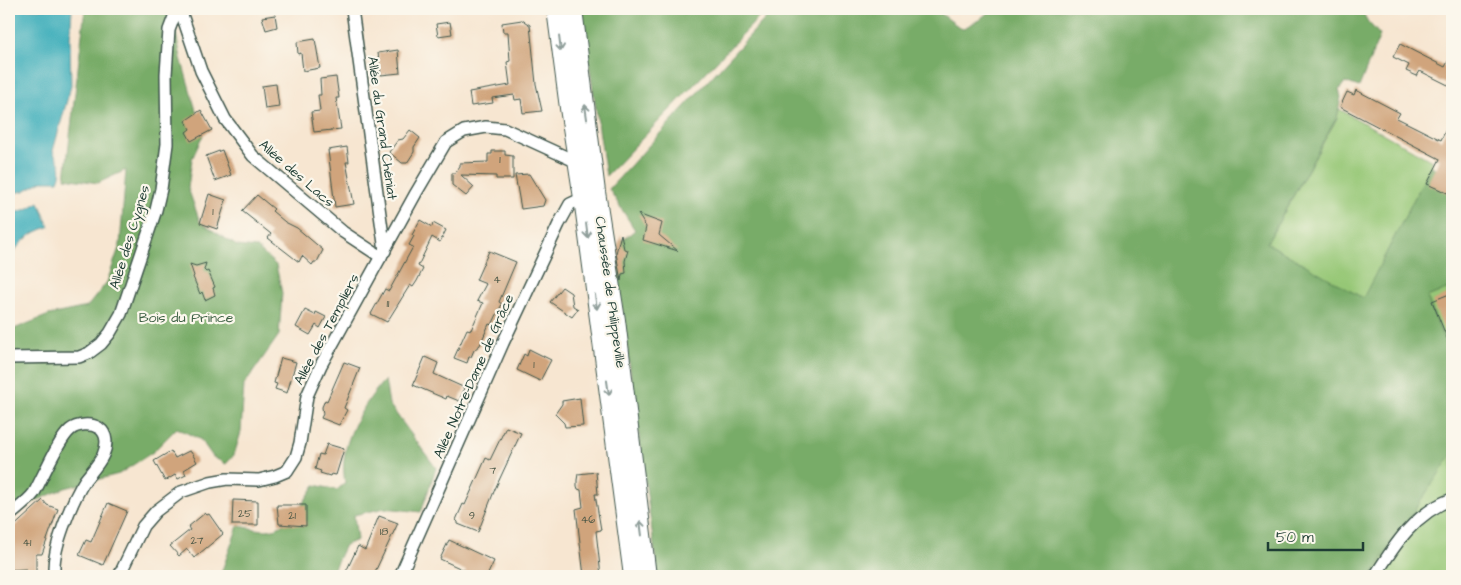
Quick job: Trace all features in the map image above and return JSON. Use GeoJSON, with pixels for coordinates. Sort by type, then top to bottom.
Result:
{"type":"FeatureCollection","features":[{"type":"Feature","properties":{"kind":"main road","name":"Chaussée de Philippeville"},"geometry":{"type":"LineString","coordinates":[[556,9],[616,320],[647,576]]}},
{"type":"Feature","properties":{"kind":"main road","name":"Chaussée de Philippeville"},"geometry":{"type":"LineString","coordinates":[[573,9],[585,161]]}},
{"type":"Feature","properties":{"kind":"main road","name":"Chaussée de Philippeville"},"geometry":{"type":"LineString","coordinates":[[591,197],[633,576]]}},
{"type":"Feature","properties":{"kind":"street","name":"Allée des Lacs"},"geometry":{"type":"LineString","coordinates":[[178,9],[201,72],[225,118],[253,156],[343,232],[383,254]]}},
{"type":"Feature","properties":{"kind":"street","name":"Allée des Cygnes"},"geometry":{"type":"LineString","coordinates":[[9,358],[79,357],[89,353],[100,344],[110,333],[121,314],[161,189],[167,144],[166,74],[169,30],[178,9]]}},
{"type":"Feature","properties":{"kind":"street","name":"Allée du Grand Chéniat"},"geometry":{"type":"LineString","coordinates":[[352,9],[383,254]]}},
{"type":"Feature","properties":{"kind":"street","name":"Allée des Templiers"},"geometry":{"type":"LineString","coordinates":[[119,576],[143,526],[156,511],[181,492],[210,482],[227,479],[259,480],[275,476],[287,470],[296,457],[300,443],[307,396],[322,365],[446,142],[464,130],[486,127],[505,130],[585,161]]}},
{"type":"Feature","properties":{"kind":"street","name":"Allée Notre-Dame de Grâce"},"geometry":{"type":"LineString","coordinates":[[400,576],[503,343],[570,204],[591,197]]}},
{"type":"Feature","properties":{"kind":"street"},"geometry":{"type":"LineString","coordinates":[[9,516],[32,495],[62,440],[70,430],[77,426],[88,425],[97,427],[104,433],[107,442],[103,457],[88,475],[74,498],[62,532],[54,560],[55,576]]}},
{"type":"Feature","properties":{"kind":"street"},"geometry":{"type":"LineString","coordinates":[[1375,576],[1396,544],[1416,520],[1432,508],[1452,498]]}},
{"type":"Feature","properties":{"kind":"green space","name":"Bois du Prince"},"geometry":{"type":"Polygon","coordinates":[[[85,9],[171,9],[181,58],[203,135],[192,159],[188,188],[200,222],[237,246],[257,248],[276,265],[282,293],[279,335],[244,385],[241,432],[234,455],[226,464],[213,457],[201,440],[177,428],[153,452],[119,474],[65,488],[9,513],[9,331],[49,315],[87,307],[107,282],[120,245],[126,170],[98,183],[65,178],[85,9]]]}},
{"type":"Feature","properties":{"kind":"green space"},"geometry":{"type":"Polygon","coordinates":[[[581,9],[767,9],[606,176],[581,9]]]}},
{"type":"Feature","properties":{"kind":"green space"},"geometry":{"type":"Polygon","coordinates":[[[774,9],[939,9],[940,13],[962,29],[979,20],[992,9],[1358,9],[1362,11],[1368,22],[1380,35],[1359,87],[1345,82],[1339,90],[1341,97],[1337,117],[1267,243],[1363,298],[1431,166],[1452,177],[1452,287],[1427,297],[1452,360],[1452,454],[1371,576],[658,576],[615,258],[619,243],[635,230],[609,189],[774,9]]]}},
{"type":"Feature","properties":{"kind":"green space"},"geometry":{"type":"Polygon","coordinates":[[[1339,109],[1432,161],[1363,299],[1267,243],[1337,118],[1339,109]]]}},
{"type":"Feature","properties":{"kind":"green space"},"geometry":{"type":"Polygon","coordinates":[[[1452,287],[1452,360],[1427,297],[1452,287]]]}},
{"type":"Feature","properties":{"kind":"green space"},"geometry":{"type":"Polygon","coordinates":[[[385,380],[389,404],[436,468],[421,512],[385,508],[354,515],[357,540],[345,545],[330,576],[220,576],[238,526],[263,530],[274,529],[295,514],[315,485],[337,490],[345,483],[344,463],[353,428],[371,396],[385,380]]]}},
{"type":"Feature","properties":{"kind":"green space"},"geometry":{"type":"Polygon","coordinates":[[[1452,450],[1452,576],[1371,576],[1452,450]]]}},
{"type":"Feature","properties":{"kind":"water"},"geometry":{"type":"Polygon","coordinates":[[[9,9],[72,9],[70,39],[71,86],[53,151],[60,166],[60,176],[58,181],[42,181],[24,191],[9,194],[9,9]]]}},
{"type":"Feature","properties":{"kind":"water"},"geometry":{"type":"Polygon","coordinates":[[[39,202],[49,227],[36,232],[24,240],[15,250],[9,263],[9,214],[27,209],[39,202]]]}},
{"type":"Feature","properties":{"kind":"building"},"geometry":{"type":"Polygon","coordinates":[[[275,15],[277,27],[266,30],[262,17],[275,15]]]}},
{"type":"Feature","properties":{"kind":"building"},"geometry":{"type":"Polygon","coordinates":[[[522,20],[530,25],[536,84],[542,111],[523,113],[521,99],[515,100],[514,95],[492,98],[493,103],[471,106],[469,92],[510,85],[507,62],[510,61],[508,32],[503,32],[502,23],[522,20]]]}},
{"type":"Feature","properties":{"kind":"building"},"geometry":{"type":"Polygon","coordinates":[[[450,22],[452,34],[438,36],[436,24],[450,22]]]}},
{"type":"Feature","properties":{"kind":"building"},"geometry":{"type":"Polygon","coordinates":[[[315,39],[320,68],[303,71],[301,53],[298,54],[297,42],[315,39]]]}},
{"type":"Feature","properties":{"kind":"building"},"geometry":{"type":"Polygon","coordinates":[[[1400,44],[1445,67],[1452,54],[1452,87],[1420,71],[1417,76],[1406,71],[1409,65],[1393,57],[1400,44]]]}},
{"type":"Feature","properties":{"kind":"building"},"geometry":{"type":"Polygon","coordinates":[[[398,50],[400,73],[381,75],[378,53],[398,50]]]}},
{"type":"Feature","properties":{"kind":"building"},"geometry":{"type":"Polygon","coordinates":[[[336,77],[339,98],[336,98],[341,129],[314,132],[311,112],[320,111],[318,95],[321,95],[320,79],[336,77]]]}},
{"type":"Feature","properties":{"kind":"building"},"geometry":{"type":"Polygon","coordinates":[[[276,84],[279,107],[265,109],[262,86],[276,84]]]}},
{"type":"Feature","properties":{"kind":"building"},"geometry":{"type":"Polygon","coordinates":[[[1356,90],[1400,113],[1397,118],[1441,140],[1452,117],[1452,195],[1427,184],[1440,159],[1340,107],[1347,92],[1354,95],[1356,90]]]}},
{"type":"Feature","properties":{"kind":"building"},"geometry":{"type":"Polygon","coordinates":[[[201,110],[212,130],[191,141],[186,132],[190,129],[185,121],[201,110]]]}},
{"type":"Feature","properties":{"kind":"building"},"geometry":{"type":"Polygon","coordinates":[[[410,130],[420,138],[407,163],[402,163],[389,152],[398,140],[403,139],[410,130]]]}},
{"type":"Feature","properties":{"kind":"building"},"geometry":{"type":"Polygon","coordinates":[[[347,147],[349,162],[346,162],[354,204],[335,207],[328,150],[347,147]]]}},
{"type":"Feature","properties":{"kind":"building"},"geometry":{"type":"Polygon","coordinates":[[[222,150],[231,175],[215,181],[206,156],[222,150]]]}},
{"type":"Feature","properties":{"kind":"building"},"geometry":{"type":"Polygon","coordinates":[[[492,151],[505,151],[505,155],[513,156],[513,179],[496,179],[496,176],[461,175],[474,187],[466,196],[452,185],[452,173],[455,173],[460,163],[488,162],[488,154],[492,154],[492,151]]]}},
{"type":"Feature","properties":{"kind":"building"},"geometry":{"type":"Polygon","coordinates":[[[529,174],[545,200],[543,206],[521,209],[515,175],[529,174]]]}},
{"type":"Feature","properties":{"kind":"building"},"geometry":{"type":"Polygon","coordinates":[[[209,194],[226,200],[217,229],[200,223],[209,194]]]}},
{"type":"Feature","properties":{"kind":"building"},"geometry":{"type":"Polygon","coordinates":[[[257,195],[274,209],[272,211],[285,222],[297,228],[323,250],[317,262],[314,262],[312,265],[302,256],[299,262],[268,238],[271,234],[242,211],[257,195]]]}},
{"type":"Feature","properties":{"kind":"building"},"geometry":{"type":"Polygon","coordinates":[[[638,214],[662,223],[659,235],[678,251],[643,240],[646,227],[638,214]]]}},
{"type":"Feature","properties":{"kind":"building"},"geometry":{"type":"Polygon","coordinates":[[[420,220],[432,227],[433,223],[446,230],[440,242],[432,237],[418,266],[423,269],[417,281],[413,287],[410,285],[387,322],[371,314],[385,289],[389,291],[413,247],[409,245],[420,220]]]}},
{"type":"Feature","properties":{"kind":"building"},"geometry":{"type":"Polygon","coordinates":[[[621,234],[624,249],[628,250],[625,261],[626,273],[622,274],[621,281],[616,253],[621,234]]]}},
{"type":"Feature","properties":{"kind":"building"},"geometry":{"type":"Polygon","coordinates":[[[489,251],[516,262],[499,302],[502,304],[492,325],[489,324],[480,345],[474,350],[467,363],[454,358],[467,329],[471,330],[483,303],[477,301],[486,284],[476,280],[489,251]]]}},
{"type":"Feature","properties":{"kind":"building"},"geometry":{"type":"Polygon","coordinates":[[[206,263],[204,270],[208,271],[215,287],[213,288],[215,295],[205,300],[202,292],[200,294],[190,264],[196,266],[206,263]]]}},
{"type":"Feature","properties":{"kind":"building"},"geometry":{"type":"Polygon","coordinates":[[[562,287],[571,293],[573,306],[578,309],[572,317],[550,302],[562,287]]]}},
{"type":"Feature","properties":{"kind":"building"},"geometry":{"type":"Polygon","coordinates":[[[1452,293],[1452,350],[1432,301],[1452,293]]]}},
{"type":"Feature","properties":{"kind":"building"},"geometry":{"type":"Polygon","coordinates":[[[305,310],[315,315],[316,312],[326,317],[320,328],[316,325],[310,335],[296,327],[305,310]]]}},
{"type":"Feature","properties":{"kind":"building"},"geometry":{"type":"Polygon","coordinates":[[[529,349],[551,360],[540,381],[517,370],[524,354],[527,356],[529,349]]]}},
{"type":"Feature","properties":{"kind":"building"},"geometry":{"type":"Polygon","coordinates":[[[425,357],[438,363],[434,374],[465,388],[459,401],[447,396],[446,399],[413,385],[425,357]]]}},
{"type":"Feature","properties":{"kind":"building"},"geometry":{"type":"Polygon","coordinates":[[[281,358],[296,362],[287,393],[275,389],[277,384],[274,383],[281,358]]]}},
{"type":"Feature","properties":{"kind":"building"},"geometry":{"type":"Polygon","coordinates":[[[344,362],[360,368],[344,408],[347,410],[339,425],[321,418],[323,414],[322,407],[325,400],[327,401],[344,362]]]}},
{"type":"Feature","properties":{"kind":"building"},"geometry":{"type":"Polygon","coordinates":[[[580,398],[583,426],[565,427],[564,423],[555,414],[562,401],[580,398]]]}},
{"type":"Feature","properties":{"kind":"building"},"geometry":{"type":"Polygon","coordinates":[[[506,427],[521,433],[495,489],[478,532],[458,524],[456,520],[463,504],[465,505],[486,458],[490,460],[506,427]]]}},
{"type":"Feature","properties":{"kind":"building"},"geometry":{"type":"Polygon","coordinates":[[[327,444],[344,449],[336,475],[331,474],[330,476],[320,473],[321,471],[315,469],[319,454],[323,455],[327,444]]]}},
{"type":"Feature","properties":{"kind":"building"},"geometry":{"type":"Polygon","coordinates":[[[171,451],[175,458],[189,451],[197,462],[184,470],[186,475],[178,479],[175,475],[165,481],[154,461],[171,451]]]}},
{"type":"Feature","properties":{"kind":"building"},"geometry":{"type":"Polygon","coordinates":[[[596,472],[598,494],[595,494],[601,530],[596,531],[601,576],[584,576],[576,509],[583,507],[581,490],[578,489],[577,480],[578,474],[596,472]]]}},
{"type":"Feature","properties":{"kind":"building"},"geometry":{"type":"Polygon","coordinates":[[[43,500],[47,505],[58,509],[42,554],[36,554],[36,576],[27,576],[26,569],[9,570],[9,531],[43,500]]]}},
{"type":"Feature","properties":{"kind":"building"},"geometry":{"type":"Polygon","coordinates":[[[233,500],[258,501],[258,525],[232,525],[233,500]]]}},
{"type":"Feature","properties":{"kind":"building"},"geometry":{"type":"Polygon","coordinates":[[[108,503],[127,511],[103,565],[79,555],[86,540],[91,542],[108,503]]]}},
{"type":"Feature","properties":{"kind":"building"},"geometry":{"type":"Polygon","coordinates":[[[277,505],[306,505],[306,526],[279,524],[277,505]]]}},
{"type":"Feature","properties":{"kind":"building"},"geometry":{"type":"Polygon","coordinates":[[[205,513],[209,514],[223,534],[194,558],[187,549],[179,556],[170,546],[190,530],[188,527],[205,513]]]}},
{"type":"Feature","properties":{"kind":"building"},"geometry":{"type":"Polygon","coordinates":[[[379,516],[398,523],[373,576],[344,576],[358,546],[365,550],[379,516]]]}},
{"type":"Feature","properties":{"kind":"building"},"geometry":{"type":"Polygon","coordinates":[[[449,540],[494,561],[487,576],[464,576],[466,571],[440,559],[449,540]]]}}]}
